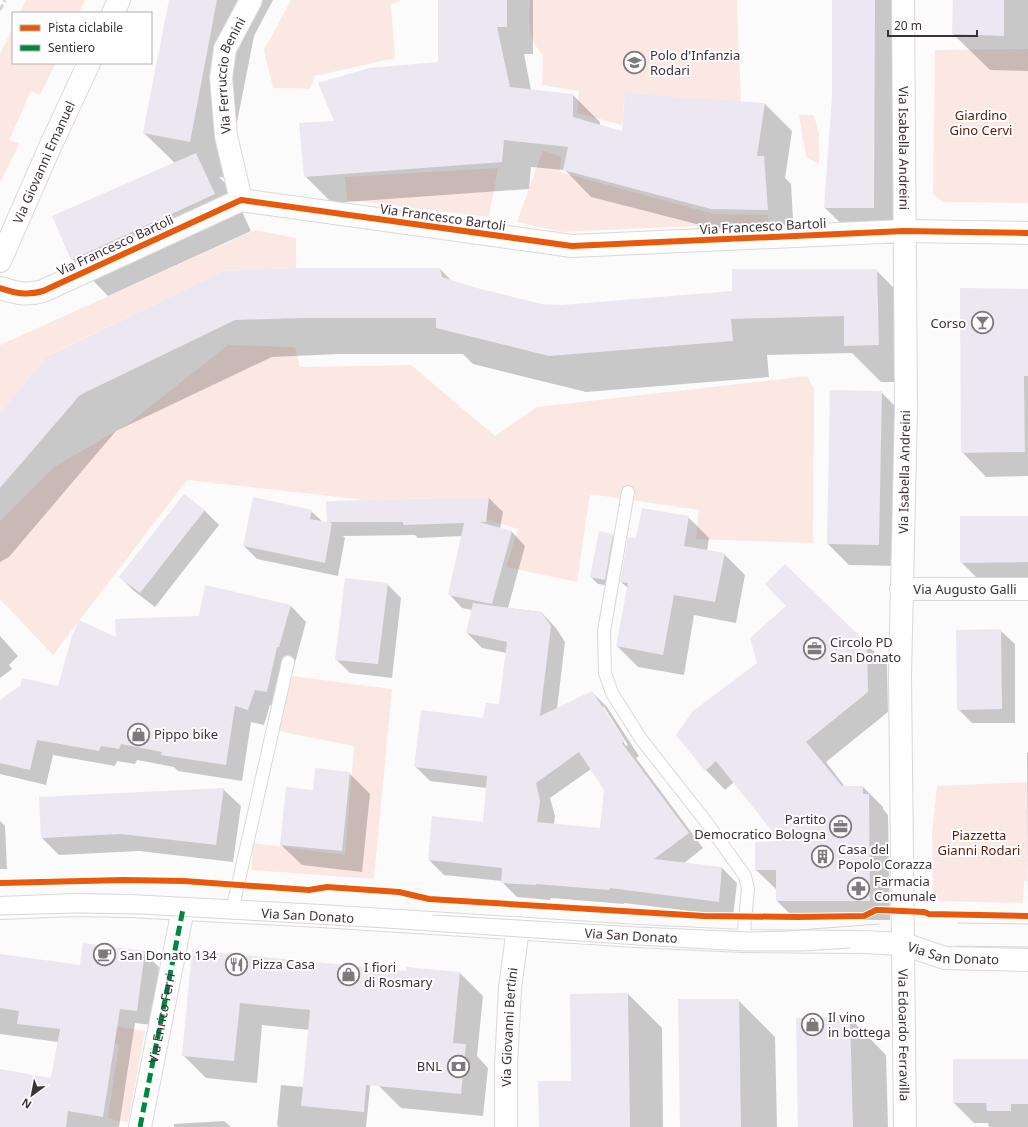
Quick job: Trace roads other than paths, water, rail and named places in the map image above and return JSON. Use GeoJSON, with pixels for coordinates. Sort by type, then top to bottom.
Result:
{"type":"FeatureCollection","features":[{"type":"Feature","properties":{"kind":"street"},"geometry":{"type":"LineString","coordinates":[[113,12],[119,0]]}},
{"type":"Feature","properties":{"kind":"street","name":"Via Ferruccio Benini"},"geometry":{"type":"LineString","coordinates":[[241,200],[226,136],[220,78],[225,48],[251,0]]}},
{"type":"Feature","properties":{"kind":"street","name":"Via Isabella Andreini"},"geometry":{"type":"LineString","coordinates":[[903,0],[906,408],[900,676],[903,944]]}},
{"type":"Feature","properties":{"kind":"street","name":"Via Giovanni Emanuel"},"geometry":{"type":"LineString","coordinates":[[0,262],[89,64]]}},
{"type":"Feature","properties":{"kind":"street","name":"Via Francesco Bartoli"},"geometry":{"type":"LineString","coordinates":[[0,288],[21,294],[32,294],[43,290],[241,200],[572,246],[904,231],[1028,233]]}},
{"type":"Feature","properties":{"kind":"street","name":"Via Augusto Galli"},"geometry":{"type":"LineString","coordinates":[[902,589],[1028,589]]}},
{"type":"Feature","properties":{"kind":"street","name":"Via San Donato"},"geometry":{"type":"LineString","coordinates":[[0,908],[75,905],[183,909],[637,936],[743,941],[863,942],[903,944],[945,958],[1028,960]]}},
{"type":"Feature","properties":{"kind":"street","name":"Via Enrico Ferri"},"geometry":{"type":"LineString","coordinates":[[140,1127],[183,909]]}},
{"type":"Feature","properties":{"kind":"street","name":"Via Giovanni Bertini"},"geometry":{"type":"LineString","coordinates":[[506,1127],[506,1066],[510,988],[518,928]]}},
{"type":"Feature","properties":{"kind":"street","name":"Via Edoardo Ferravilla"},"geometry":{"type":"LineString","coordinates":[[903,944],[905,1127]]}},
{"type":"Feature","properties":{"kind":"lane"},"geometry":{"type":"LineString","coordinates":[[628,492],[604,631],[605,673],[612,693],[641,739],[707,823],[746,876],[748,890],[743,941]]}},
{"type":"Feature","properties":{"kind":"lane"},"geometry":{"type":"LineString","coordinates":[[232,912],[288,662]]}},
{"type":"Feature","properties":{"kind":"tram line"},"geometry":{"type":"LineString","coordinates":[[0,915],[78,913],[141,914],[744,951],[803,951],[850,948]]}},
{"type":"Feature","properties":{"kind":"tram line"},"geometry":{"type":"LineString","coordinates":[[433,915],[750,932],[786,931],[879,924]]}},
{"type":"Feature","properties":{"kind":"tram line"},"geometry":{"type":"LineString","coordinates":[[958,923],[1028,924]]}},
{"type":"Feature","properties":{"kind":"tram line"},"geometry":{"type":"LineString","coordinates":[[956,946],[1028,947]]}},
{"type":"Feature","properties":{"kind":"railway"},"geometry":{"type":"LineString","coordinates":[[0,10],[5,0]]}},
{"type":"Feature","properties":{"kind":"place","name":"Polo d'Infanzia Rodari"},"geometry":{"type":"Point","coordinates":[635,62]}},
{"type":"Feature","properties":{"kind":"place","name":"Corso"},"geometry":{"type":"Point","coordinates":[982,323]}},
{"type":"Feature","properties":{"kind":"place","name":"Circolo PD San Donato"},"geometry":{"type":"Point","coordinates":[815,649]}},
{"type":"Feature","properties":{"kind":"place","name":"Pippo bike"},"geometry":{"type":"Point","coordinates":[139,734]}},
{"type":"Feature","properties":{"kind":"place","name":"Partito Democratico Bologna"},"geometry":{"type":"Point","coordinates":[841,826]}},
{"type":"Feature","properties":{"kind":"place","name":"Casa del Popolo Corazza"},"geometry":{"type":"Point","coordinates":[823,856]}},
{"type":"Feature","properties":{"kind":"place","name":"Farmacia Comunale"},"geometry":{"type":"Point","coordinates":[859,888]}},
{"type":"Feature","properties":{"kind":"place","name":"San Donato 134"},"geometry":{"type":"Point","coordinates":[105,955]}},
{"type":"Feature","properties":{"kind":"place","name":"Pizza Casa"},"geometry":{"type":"Point","coordinates":[236,964]}},
{"type":"Feature","properties":{"kind":"place","name":"I fiori di Rosmary"},"geometry":{"type":"Point","coordinates":[349,974]}},
{"type":"Feature","properties":{"kind":"place","name":"Il vino in bottega"},"geometry":{"type":"Point","coordinates":[813,1024]}},
{"type":"Feature","properties":{"kind":"place","name":"BNL"},"geometry":{"type":"Point","coordinates":[458,1066]}},
{"type":"Feature","properties":{"kind":"park label","name":"Giardino Gino Cervi"},"geometry":{"type":"Point","coordinates":[981,122]}},
{"type":"Feature","properties":{"kind":"park label","name":"Piazzetta Gianni Rodari"},"geometry":{"type":"Point","coordinates":[979,842]}}]}
